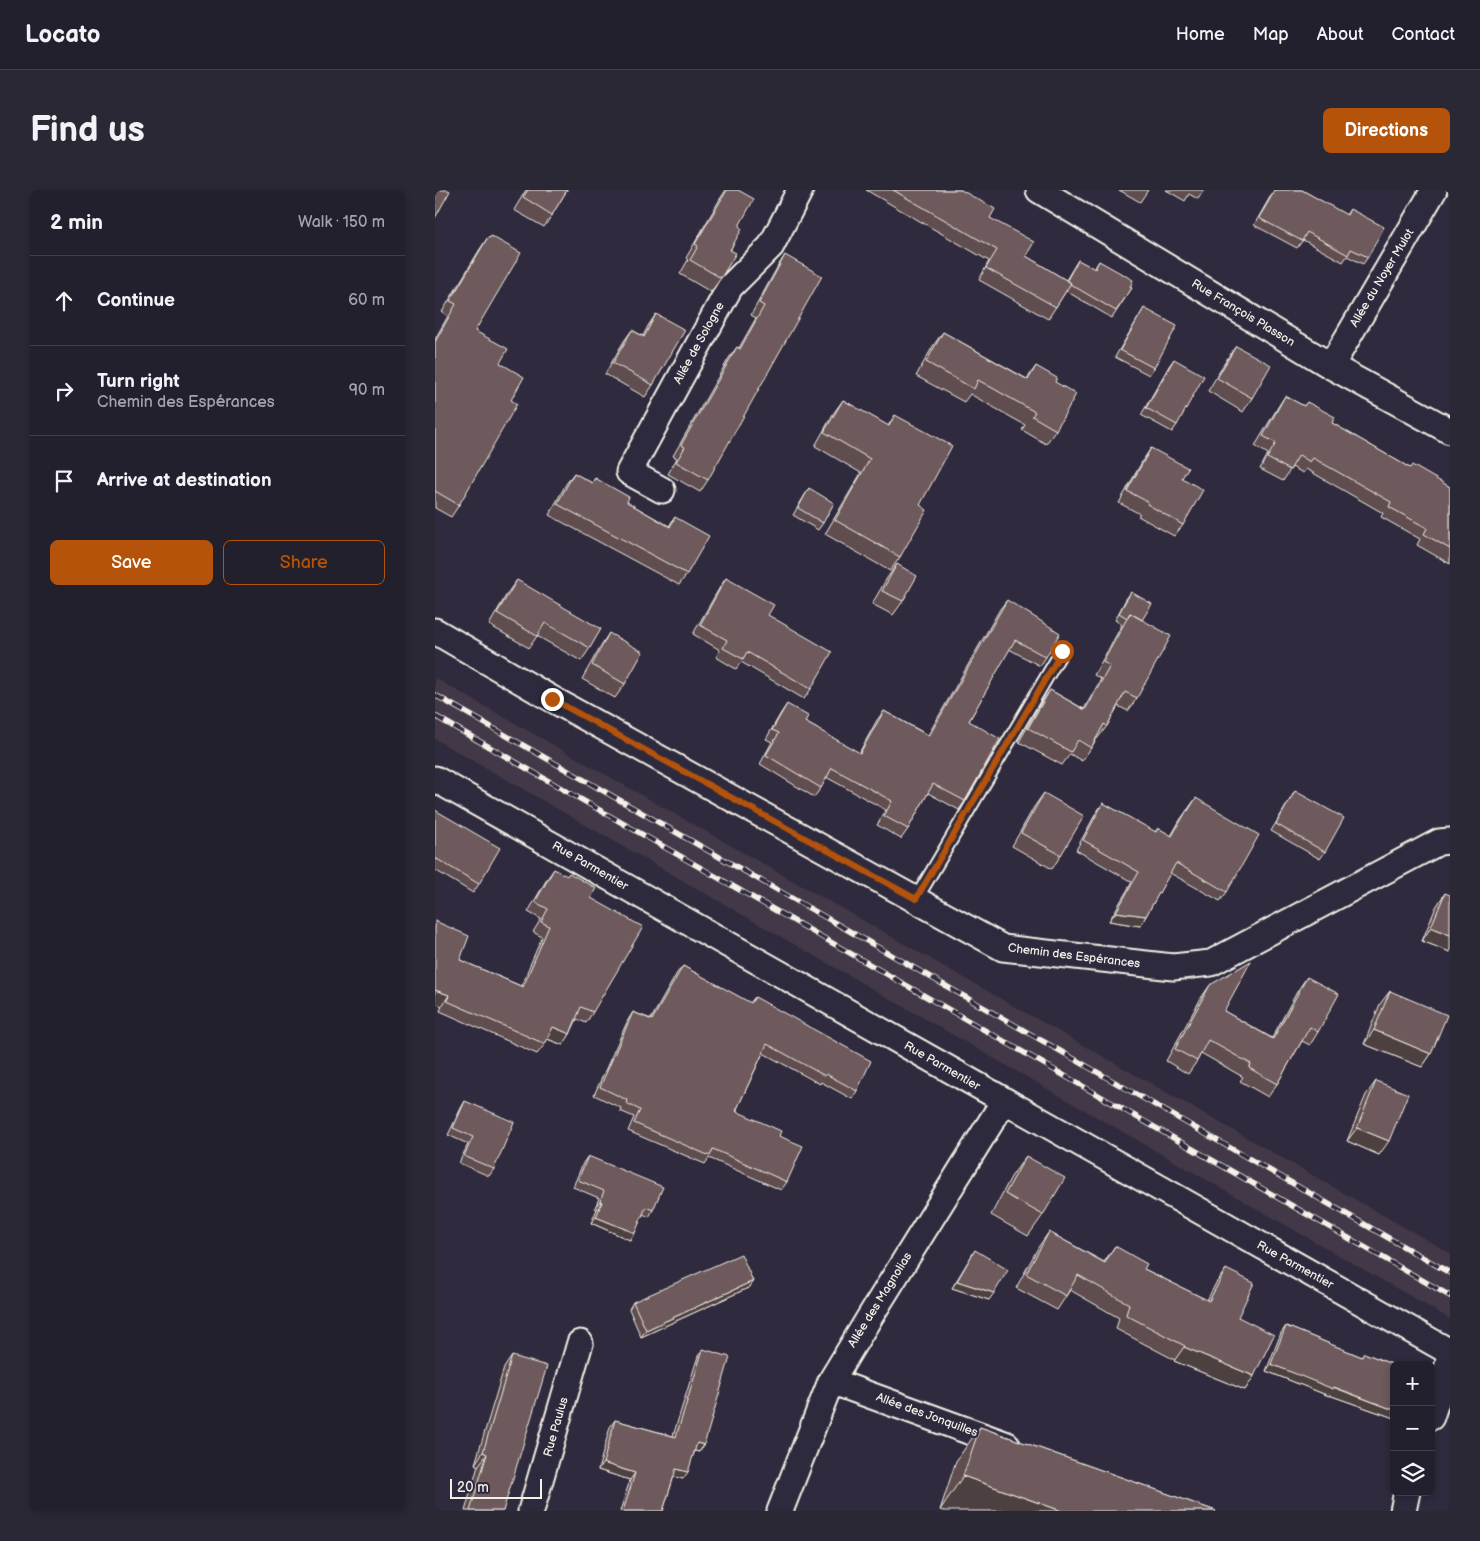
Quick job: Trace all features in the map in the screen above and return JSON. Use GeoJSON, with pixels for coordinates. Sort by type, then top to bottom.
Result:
{"type":"FeatureCollection","features":[{"type":"Feature","properties":{"kind":"street","name":"Allée de Sologne"},"geometry":{"type":"LineString","coordinates":[[663,490],[629,472],[730,287],[771,246],[800,190]]}},
{"type":"Feature","properties":{"kind":"street","name":"Rue François Plasson"},"geometry":{"type":"LineString","coordinates":[[1039,190],[1331,366],[1450,432]]}},
{"type":"Feature","properties":{"kind":"street","name":"Allée du Noyer Mulot"},"geometry":{"type":"LineString","coordinates":[[1331,366],[1434,190]]}},
{"type":"Feature","properties":{"kind":"street","name":"Chemin des Espérances"},"geometry":{"type":"LineString","coordinates":[[435,631],[552,699],[1003,948],[1173,967],[1211,963],[1439,842],[1450,841]]}},
{"type":"Feature","properties":{"kind":"street","name":"Rue Parmentier"},"geometry":{"type":"LineString","coordinates":[[435,779],[1450,1352]]}},
{"type":"Feature","properties":{"kind":"street","name":"Allée des Magnolias"},"geometry":{"type":"LineString","coordinates":[[781,1511],[831,1381],[1005,1101]]}},
{"type":"Feature","properties":{"kind":"street","name":"Rue Paulus"},"geometry":{"type":"LineString","coordinates":[[531,1511],[580,1343]]}},
{"type":"Feature","properties":{"kind":"street"},"geometry":{"type":"LineString","coordinates":[[1435,1406],[1450,1359]]}},
{"type":"Feature","properties":{"kind":"street","name":"Allée des Jonquilles"},"geometry":{"type":"LineString","coordinates":[[831,1381],[1025,1451]]}},
{"type":"Feature","properties":{"kind":"street"},"geometry":{"type":"LineString","coordinates":[[1403,1511],[1406,1496]]}},
{"type":"Feature","properties":{"kind":"lane"},"geometry":{"type":"LineString","coordinates":[[916,899],[1062,651]]}},
{"type":"Feature","properties":{"kind":"shaded area"},"geometry":{"type":"Polygon","coordinates":[[[435,678],[1450,1253],[1450,1319],[435,739],[435,678]]]}},
{"type":"Feature","properties":{"kind":"building"},"geometry":{"type":"Polygon","coordinates":[[[435,190],[450,191],[435,218],[435,190]]]}},
{"type":"Feature","properties":{"kind":"building"},"geometry":{"type":"Polygon","coordinates":[[[528,190],[567,190],[552,215],[523,197],[528,190]]]}},
{"type":"Feature","properties":{"kind":"building"},"geometry":{"type":"Polygon","coordinates":[[[727,190],[738,190],[754,199],[739,226],[742,229],[730,250],[736,253],[721,278],[690,260],[698,246],[695,244],[727,190]]]}},
{"type":"Feature","properties":{"kind":"building"},"geometry":{"type":"Polygon","coordinates":[[[893,190],[961,190],[995,209],[990,218],[1034,242],[1026,256],[1071,283],[1056,307],[986,268],[997,250],[893,190]]]}},
{"type":"Feature","properties":{"kind":"building"},"geometry":{"type":"Polygon","coordinates":[[[1275,190],[1302,190],[1347,215],[1350,209],[1384,227],[1368,257],[1351,249],[1348,255],[1307,232],[1302,241],[1259,218],[1275,190]]]}},
{"type":"Feature","properties":{"kind":"building"},"geometry":{"type":"Polygon","coordinates":[[[491,236],[521,253],[475,331],[508,349],[500,363],[524,377],[511,400],[517,404],[459,505],[435,491],[435,342],[456,304],[450,301],[488,237],[490,238],[491,236]]]}},
{"type":"Feature","properties":{"kind":"building"},"geometry":{"type":"Polygon","coordinates":[[[785,255],[822,276],[708,480],[676,462],[685,447],[681,445],[737,347],[740,349],[764,306],[759,303],[785,255]]]}},
{"type":"Feature","properties":{"kind":"building"},"geometry":{"type":"Polygon","coordinates":[[[1078,260],[1095,269],[1099,261],[1133,280],[1130,287],[1132,288],[1116,311],[1070,284],[1067,280],[1078,260]]]}},
{"type":"Feature","properties":{"kind":"building"},"geometry":{"type":"Polygon","coordinates":[[[1144,308],[1177,326],[1154,368],[1120,350],[1144,308]]]}},
{"type":"Feature","properties":{"kind":"building"},"geometry":{"type":"Polygon","coordinates":[[[656,314],[685,330],[653,385],[613,363],[632,330],[644,337],[656,314]]]}},
{"type":"Feature","properties":{"kind":"building"},"geometry":{"type":"Polygon","coordinates":[[[943,332],[1028,380],[1036,366],[1057,378],[1055,382],[1076,394],[1056,430],[1032,416],[1035,412],[978,380],[974,389],[926,362],[943,332]]]}},
{"type":"Feature","properties":{"kind":"building"},"geometry":{"type":"Polygon","coordinates":[[[1236,346],[1271,365],[1252,398],[1217,378],[1236,346]]]}},
{"type":"Feature","properties":{"kind":"building"},"geometry":{"type":"Polygon","coordinates":[[[1174,359],[1204,376],[1177,425],[1146,408],[1174,359]]]}},
{"type":"Feature","properties":{"kind":"building"},"geometry":{"type":"Polygon","coordinates":[[[1285,396],[1304,406],[1307,402],[1335,417],[1332,423],[1410,468],[1412,465],[1450,487],[1450,549],[1424,534],[1427,528],[1389,507],[1391,502],[1313,458],[1310,462],[1299,455],[1290,470],[1267,458],[1276,443],[1263,436],[1285,396]]]}},
{"type":"Feature","properties":{"kind":"building"},"geometry":{"type":"Polygon","coordinates":[[[843,400],[889,426],[895,415],[952,446],[920,505],[927,510],[900,557],[835,520],[870,459],[824,432],[843,400]]]}},
{"type":"Feature","properties":{"kind":"building"},"geometry":{"type":"Polygon","coordinates":[[[1151,448],[1188,468],[1182,478],[1203,490],[1183,525],[1127,491],[1151,448]]]}},
{"type":"Feature","properties":{"kind":"building"},"geometry":{"type":"Polygon","coordinates":[[[574,473],[592,483],[595,478],[629,497],[627,502],[670,527],[675,517],[709,536],[687,574],[557,504],[574,473]]]}},
{"type":"Feature","properties":{"kind":"building"},"geometry":{"type":"Polygon","coordinates":[[[809,488],[834,503],[823,523],[798,508],[809,488]]]}},
{"type":"Feature","properties":{"kind":"building"},"geometry":{"type":"Polygon","coordinates":[[[897,564],[917,576],[903,601],[882,591],[897,564]]]}},
{"type":"Feature","properties":{"kind":"building"},"geometry":{"type":"Polygon","coordinates":[[[726,578],[774,605],[768,615],[832,652],[811,689],[747,652],[743,659],[723,648],[727,640],[700,625],[726,578]]]}},
{"type":"Feature","properties":{"kind":"building"},"geometry":{"type":"Polygon","coordinates":[[[517,580],[601,629],[590,648],[545,623],[537,636],[497,613],[517,580]]]}},
{"type":"Feature","properties":{"kind":"building"},"geometry":{"type":"Polygon","coordinates":[[[1131,592],[1152,604],[1142,620],[1130,613],[1127,618],[1119,613],[1131,592]]]}},
{"type":"Feature","properties":{"kind":"building"},"geometry":{"type":"Polygon","coordinates":[[[1007,600],[1060,633],[1046,657],[1015,640],[969,721],[1000,739],[965,801],[933,784],[908,829],[884,816],[892,801],[832,768],[821,788],[766,755],[779,733],[772,730],[787,704],[808,716],[805,722],[860,753],[884,711],[929,736],[1007,600]]]}},
{"type":"Feature","properties":{"kind":"building"},"geometry":{"type":"Polygon","coordinates":[[[1130,613],[1171,636],[1137,698],[1125,692],[1107,726],[1104,724],[1091,748],[1078,740],[1071,752],[1028,728],[1050,690],[1085,710],[1110,666],[1103,662],[1130,613]]]}},
{"type":"Feature","properties":{"kind":"building"},"geometry":{"type":"Polygon","coordinates":[[[609,633],[643,652],[625,684],[592,665],[609,633]]]}},
{"type":"Feature","properties":{"kind":"building"},"geometry":{"type":"Polygon","coordinates":[[[1295,791],[1344,818],[1325,852],[1276,824],[1295,791]]]}},
{"type":"Feature","properties":{"kind":"building"},"geometry":{"type":"Polygon","coordinates":[[[1044,793],[1084,816],[1061,855],[1021,833],[1044,793]]]}},
{"type":"Feature","properties":{"kind":"building"},"geometry":{"type":"Polygon","coordinates":[[[1196,798],[1259,835],[1227,892],[1176,863],[1146,916],[1116,912],[1139,872],[1083,840],[1103,803],[1156,832],[1158,828],[1172,836],[1196,798]]]}},
{"type":"Feature","properties":{"kind":"building"},"geometry":{"type":"Polygon","coordinates":[[[435,810],[500,848],[479,884],[435,858],[435,810]]]}},
{"type":"Feature","properties":{"kind":"building"},"geometry":{"type":"Polygon","coordinates":[[[554,869],[567,876],[569,873],[596,888],[591,898],[643,927],[593,1012],[581,1007],[570,1034],[553,1027],[545,1044],[447,1001],[449,995],[435,990],[435,921],[469,936],[460,960],[523,987],[549,926],[541,922],[548,909],[535,902],[554,869]]]}},
{"type":"Feature","properties":{"kind":"building"},"geometry":{"type":"Polygon","coordinates":[[[1445,893],[1450,895],[1450,935],[1431,927],[1445,893]]]}},
{"type":"Feature","properties":{"kind":"building"},"geometry":{"type":"Polygon","coordinates":[[[1251,961],[1224,1011],[1273,1039],[1307,977],[1339,994],[1318,1032],[1310,1027],[1277,1084],[1249,1068],[1251,1064],[1208,1040],[1197,1061],[1175,1049],[1210,985],[1251,961]]]}},
{"type":"Feature","properties":{"kind":"building"},"geometry":{"type":"Polygon","coordinates":[[[683,966],[751,1003],[755,997],[871,1061],[857,1091],[826,1074],[825,1076],[767,1044],[736,1111],[781,1131],[779,1136],[803,1146],[787,1182],[713,1149],[710,1156],[634,1123],[640,1110],[626,1103],[627,1100],[600,1087],[633,1012],[652,1020],[683,966]]]}},
{"type":"Feature","properties":{"kind":"building"},"geometry":{"type":"Polygon","coordinates":[[[1390,991],[1447,1015],[1431,1054],[1374,1030],[1390,991]]]}},
{"type":"Feature","properties":{"kind":"building"},"geometry":{"type":"Polygon","coordinates":[[[1376,1081],[1408,1094],[1389,1141],[1357,1128],[1376,1081]]]}},
{"type":"Feature","properties":{"kind":"building"},"geometry":{"type":"Polygon","coordinates":[[[465,1101],[514,1122],[494,1169],[464,1156],[473,1137],[453,1128],[465,1101]]]}},
{"type":"Feature","properties":{"kind":"building"},"geometry":{"type":"Polygon","coordinates":[[[588,1156],[663,1187],[653,1210],[646,1207],[635,1233],[596,1217],[604,1191],[578,1180],[588,1156]]]}},
{"type":"Feature","properties":{"kind":"building"},"geometry":{"type":"Polygon","coordinates":[[[1026,1156],[1065,1178],[1043,1215],[1005,1194],[1026,1156]]]}},
{"type":"Feature","properties":{"kind":"building"},"geometry":{"type":"Polygon","coordinates":[[[1049,1232],[1105,1263],[1115,1246],[1147,1264],[1144,1269],[1209,1301],[1226,1269],[1254,1283],[1238,1317],[1274,1335],[1254,1376],[1184,1347],[1126,1315],[1129,1304],[1078,1275],[1066,1296],[1026,1274],[1049,1232]]]}},
{"type":"Feature","properties":{"kind":"building"},"geometry":{"type":"Polygon","coordinates":[[[975,1250],[1008,1270],[994,1293],[957,1281],[975,1250]]]}},
{"type":"Feature","properties":{"kind":"building"},"geometry":{"type":"Polygon","coordinates":[[[741,1254],[753,1281],[646,1330],[633,1302],[741,1254]]]}},
{"type":"Feature","properties":{"kind":"building"},"geometry":{"type":"Polygon","coordinates":[[[1286,1326],[1362,1357],[1364,1353],[1390,1363],[1390,1408],[1334,1387],[1333,1389],[1271,1364],[1286,1326]]]}},
{"type":"Feature","properties":{"kind":"building"},"geometry":{"type":"Polygon","coordinates":[[[703,1349],[730,1357],[704,1445],[697,1443],[688,1472],[676,1469],[663,1511],[623,1511],[635,1473],[603,1463],[615,1420],[676,1437],[703,1349]]]}},
{"type":"Feature","properties":{"kind":"building"},"geometry":{"type":"Polygon","coordinates":[[[512,1356],[547,1366],[503,1511],[470,1511],[487,1454],[483,1452],[512,1356]]]}},
{"type":"Feature","properties":{"kind":"building"},"geometry":{"type":"Polygon","coordinates":[[[980,1427],[1216,1511],[1062,1511],[963,1476],[980,1427]]]}},
{"type":"Feature","properties":{"kind":"railway"},"geometry":{"type":"LineString","coordinates":[[435,695],[1450,1273]]}},
{"type":"Feature","properties":{"kind":"railway"},"geometry":{"type":"LineString","coordinates":[[435,716],[1450,1296]]}},
{"type":"Feature","properties":{"kind":"route"},"geometry":{"type":"LineString","coordinates":[[552,699],[916,899],[1062,651]]}}]}
